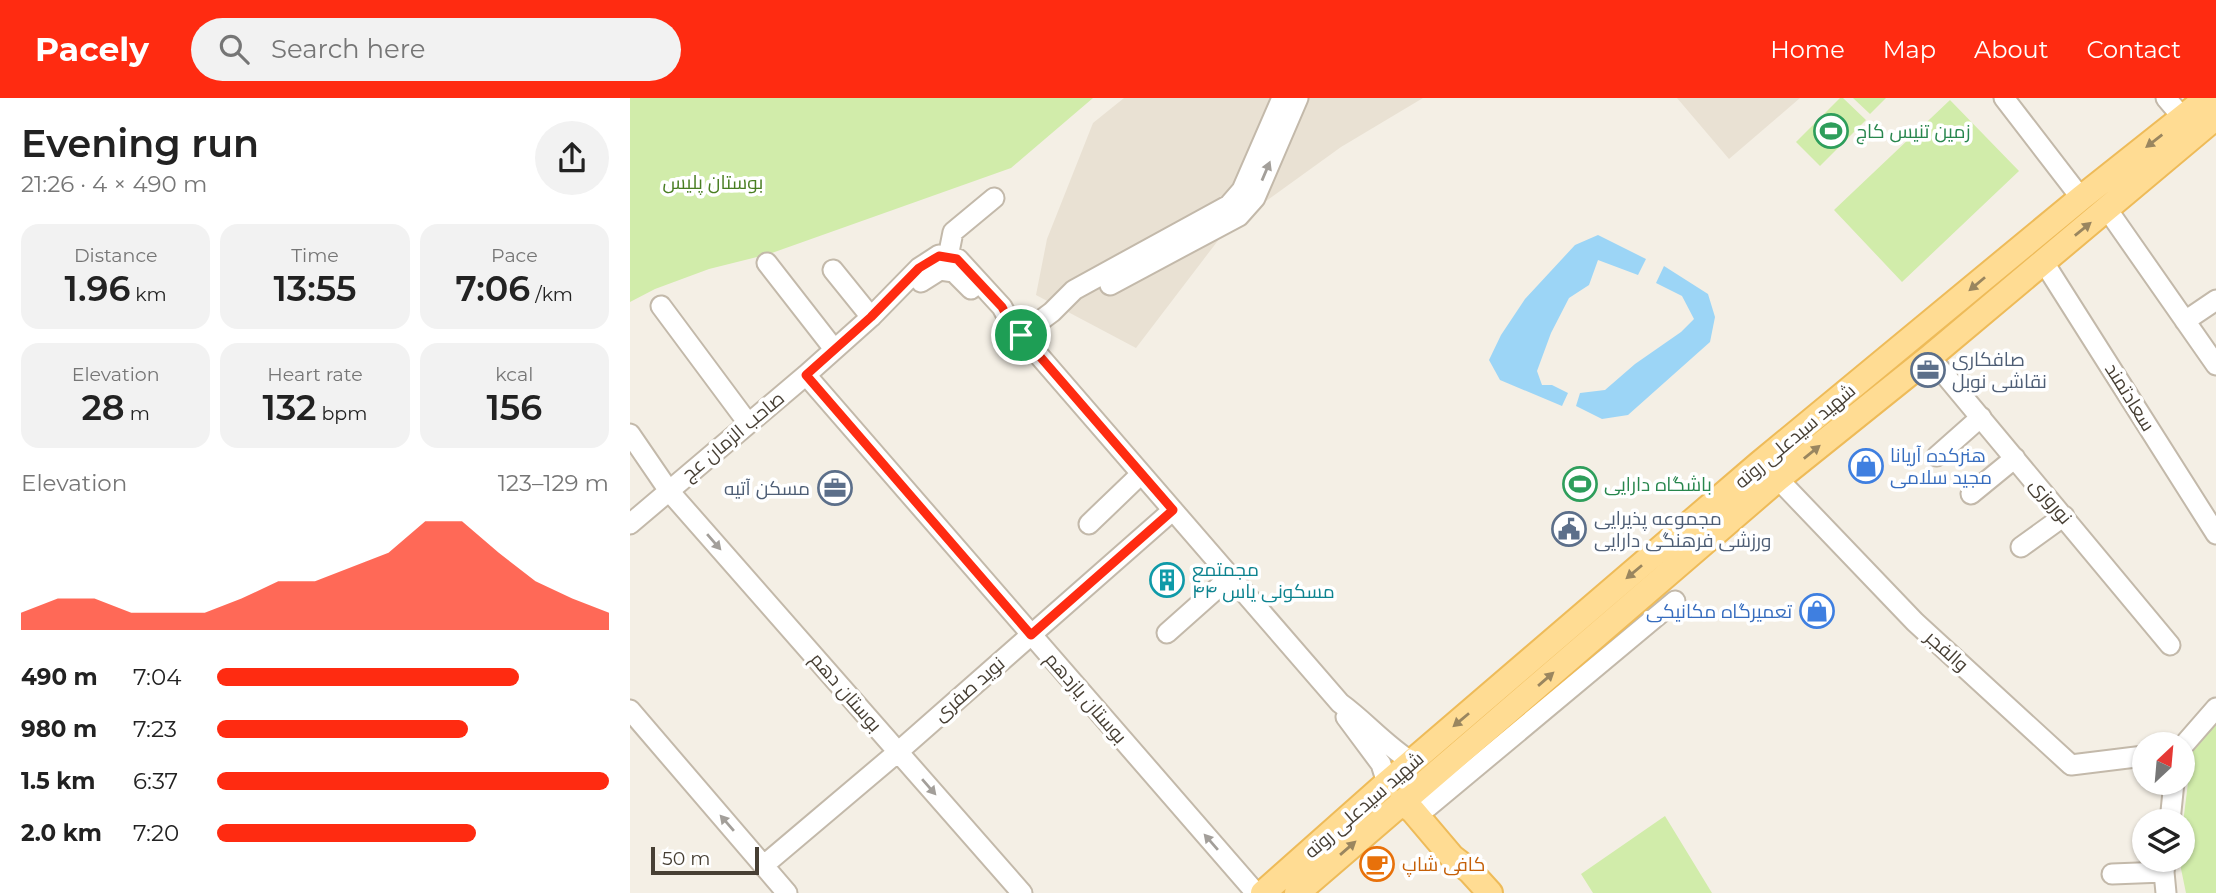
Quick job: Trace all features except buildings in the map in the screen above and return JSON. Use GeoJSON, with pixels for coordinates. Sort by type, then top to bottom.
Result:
{"type":"FeatureCollection","features":[{"type":"Feature","properties":{"kind":"main road","name":"شهید سیدعلی روته"},"geometry":{"type":"LineString","coordinates":[[1297,893],[1394,793],[1412,762],[1759,464],[2081,198],[2207,98]]}},
{"type":"Feature","properties":{"kind":"main road","name":"شهید سیدعلی روته"},"geometry":{"type":"LineString","coordinates":[[1263,893],[1394,793],[1424,797],[1778,479],[1930,357],[2216,117]]}},
{"type":"Feature","properties":{"kind":"main road"},"geometry":{"type":"LineString","coordinates":[[1394,793],[1452,857],[1470,871],[1490,893]]}},
{"type":"Feature","properties":{"kind":"main road"},"geometry":{"type":"LineString","coordinates":[[1424,797],[1465,855],[1470,871]]}},
{"type":"Feature","properties":{"kind":"street"},"geometry":{"type":"LineString","coordinates":[[1052,312],[1074,290],[1229,205],[1242,190],[1282,98]]}},
{"type":"Feature","properties":{"kind":"street"},"geometry":{"type":"LineString","coordinates":[[1015,328],[1084,300],[1239,216],[1255,198],[1298,98]]}},
{"type":"Feature","properties":{"kind":"street"},"geometry":{"type":"LineString","coordinates":[[2004,98],[2081,198]]}},
{"type":"Feature","properties":{"kind":"street"},"geometry":{"type":"LineString","coordinates":[[2166,98],[2183,118]]}},
{"type":"Feature","properties":{"kind":"street"},"geometry":{"type":"LineString","coordinates":[[994,198],[953,232],[948,257],[957,259],[1002,307],[1015,328],[1340,703],[1395,752],[1412,762]]}},
{"type":"Feature","properties":{"kind":"street"},"geometry":{"type":"LineString","coordinates":[[2107,209],[2216,365]]}},
{"type":"Feature","properties":{"kind":"street","name":"صاحب الزمان عج"},"geometry":{"type":"LineString","coordinates":[[630,524],[806,375],[871,317],[919,268],[939,256],[948,257]]}},
{"type":"Feature","properties":{"kind":"street","name":"سعادتمند"},"geometry":{"type":"LineString","coordinates":[[2043,261],[2216,534]]}},
{"type":"Feature","properties":{"kind":"street"},"geometry":{"type":"LineString","coordinates":[[767,263],[834,349]]}},
{"type":"Feature","properties":{"kind":"street"},"geometry":{"type":"LineString","coordinates":[[834,270],[871,317]]}},
{"type":"Feature","properties":{"kind":"street"},"geometry":{"type":"LineString","coordinates":[[897,291],[918,284],[940,270],[954,272],[992,311],[1015,328]]}},
{"type":"Feature","properties":{"kind":"street"},"geometry":{"type":"LineString","coordinates":[[2185,321],[2216,300]]}},
{"type":"Feature","properties":{"kind":"street"},"geometry":{"type":"LineString","coordinates":[[661,306],[748,423]]}},
{"type":"Feature","properties":{"kind":"street","name":"نوروزی"},"geometry":{"type":"LineString","coordinates":[[1930,357],[2170,645]]}},
{"type":"Feature","properties":{"kind":"street","name":"بوستان یازدهم"},"geometry":{"type":"LineString","coordinates":[[806,375],[1256,893]]}},
{"type":"Feature","properties":{"kind":"street"},"geometry":{"type":"LineString","coordinates":[[1937,456],[1981,417]]}},
{"type":"Feature","properties":{"kind":"street","name":"بوستان دهم"},"geometry":{"type":"LineString","coordinates":[[630,434],[669,491],[1022,893]]}},
{"type":"Feature","properties":{"kind":"street"},"geometry":{"type":"LineString","coordinates":[[1971,494],[2015,458]]}},
{"type":"Feature","properties":{"kind":"street"},"geometry":{"type":"LineString","coordinates":[[1089,524],[1141,474]]}},
{"type":"Feature","properties":{"kind":"street","name":"والفجر"},"geometry":{"type":"LineString","coordinates":[[1778,479],[1915,622],[2071,765],[2132,757]]}},
{"type":"Feature","properties":{"kind":"street","name":"نوید صفری"},"geometry":{"type":"LineString","coordinates":[[763,866],[899,751],[1173,510]]}},
{"type":"Feature","properties":{"kind":"street"},"geometry":{"type":"LineString","coordinates":[[2021,547],[2064,516]]}},
{"type":"Feature","properties":{"kind":"street"},"geometry":{"type":"LineString","coordinates":[[1167,633],[1230,577]]}},
{"type":"Feature","properties":{"kind":"street"},"geometry":{"type":"LineString","coordinates":[[1424,797],[1675,601]]}},
{"type":"Feature","properties":{"kind":"street"},"geometry":{"type":"LineString","coordinates":[[1340,703],[1348,722],[1381,764],[1394,793]]}},
{"type":"Feature","properties":{"kind":"street"},"geometry":{"type":"LineString","coordinates":[[2195,732],[2216,708]]}},
{"type":"Feature","properties":{"kind":"street"},"geometry":{"type":"LineString","coordinates":[[630,710],[787,893]]}},
{"type":"Feature","properties":{"kind":"street"},"geometry":{"type":"LineString","coordinates":[[2112,874],[2132,871]]}},
{"type":"Feature","properties":{"kind":"street"},"geometry":{"type":"LineString","coordinates":[[2165,872],[2166,893]]}},
{"type":"Feature","properties":{"kind":"shaded area"},"geometry":{"type":"Polygon","coordinates":[[[1124,98],[1423,98],[1341,147],[1226,230],[1136,348],[1036,295],[1047,239],[1093,123],[1124,98]]]}},
{"type":"Feature","properties":{"kind":"shaded area"},"geometry":{"type":"Polygon","coordinates":[[[1677,98],[1800,98],[1729,159],[1677,98]]]}},
{"type":"Feature","properties":{"kind":"green space","name":"بوستان پلیس"},"geometry":{"type":"Polygon","coordinates":[[[630,98],[1093,98],[1011,168],[769,254],[709,269],[655,289],[630,302],[630,98]]]}},
{"type":"Feature","properties":{"kind":"green space","name":"زمین تنیس کاج"},"geometry":{"type":"Polygon","coordinates":[[[1840,98],[1866,120],[1820,166],[1796,142],[1840,98]]]}},
{"type":"Feature","properties":{"kind":"green space","name":"زمین تنیس کاج"},"geometry":{"type":"Polygon","coordinates":[[[1853,98],[1886,98],[1870,114],[1853,98]]]}},
{"type":"Feature","properties":{"kind":"green space"},"geometry":{"type":"Polygon","coordinates":[[[1950,100],[2019,171],[1902,282],[1834,210],[1950,100]]]}},
{"type":"Feature","properties":{"kind":"green space"},"geometry":{"type":"Polygon","coordinates":[[[2216,724],[2216,893],[2186,893],[2182,872],[2195,872],[2195,809],[2185,809],[2186,795],[2195,795],[2195,748],[2216,724]]]}},
{"type":"Feature","properties":{"kind":"green space"},"geometry":{"type":"Polygon","coordinates":[[[1665,816],[1712,893],[1593,893],[1581,874],[1665,816]]]}},
{"type":"Feature","properties":{"kind":"water"},"geometry":{"type":"Polygon","coordinates":[[[1598,235],[1646,259],[1638,275],[1598,260],[1589,285],[1569,298],[1551,333],[1537,371],[1542,385],[1552,385],[1568,393],[1562,406],[1500,380],[1489,360],[1501,335],[1525,299],[1575,245],[1598,235]]]}},
{"type":"Feature","properties":{"kind":"water"},"geometry":{"type":"Polygon","coordinates":[[[1664,266],[1708,294],[1715,317],[1710,342],[1628,415],[1602,419],[1576,406],[1580,393],[1605,390],[1694,319],[1682,296],[1656,283],[1664,266]]]}},
{"type":"Feature","properties":{"kind":"place","name":"زمین تنیس کاج"},"geometry":{"type":"Point","coordinates":[1831,131]}},
{"type":"Feature","properties":{"kind":"place","name":"صافکاری نقاشی نوبل"},"geometry":{"type":"Point","coordinates":[1928,370]}},
{"type":"Feature","properties":{"kind":"place","name":"هنرکده آریانا مجید سلامی"},"geometry":{"type":"Point","coordinates":[1866,466]}},
{"type":"Feature","properties":{"kind":"place","name":"باشگاه دارایی"},"geometry":{"type":"Point","coordinates":[1580,484]}},
{"type":"Feature","properties":{"kind":"place","name":"مسکن آتیه"},"geometry":{"type":"Point","coordinates":[835,488]}},
{"type":"Feature","properties":{"kind":"place","name":"مجموعه پذیرایی ورزشی فرهنگی دارایی"},"geometry":{"type":"Point","coordinates":[1569,529]}},
{"type":"Feature","properties":{"kind":"place","name":"مجمتمع مسکونی یاس ۴۴"},"geometry":{"type":"Point","coordinates":[1167,580]}},
{"type":"Feature","properties":{"kind":"place","name":"تعمیرگاه مکانیکی"},"geometry":{"type":"Point","coordinates":[1817,611]}},
{"type":"Feature","properties":{"kind":"place","name":"کافی شاپ"},"geometry":{"type":"Point","coordinates":[1377,864]}},
{"type":"Feature","properties":{"kind":"route"},"geometry":{"type":"LineString","coordinates":[[939,256],[957,259],[1002,307],[1021,335],[1173,510],[1031,635],[806,375],[871,317],[919,268],[939,256]]}}]}
